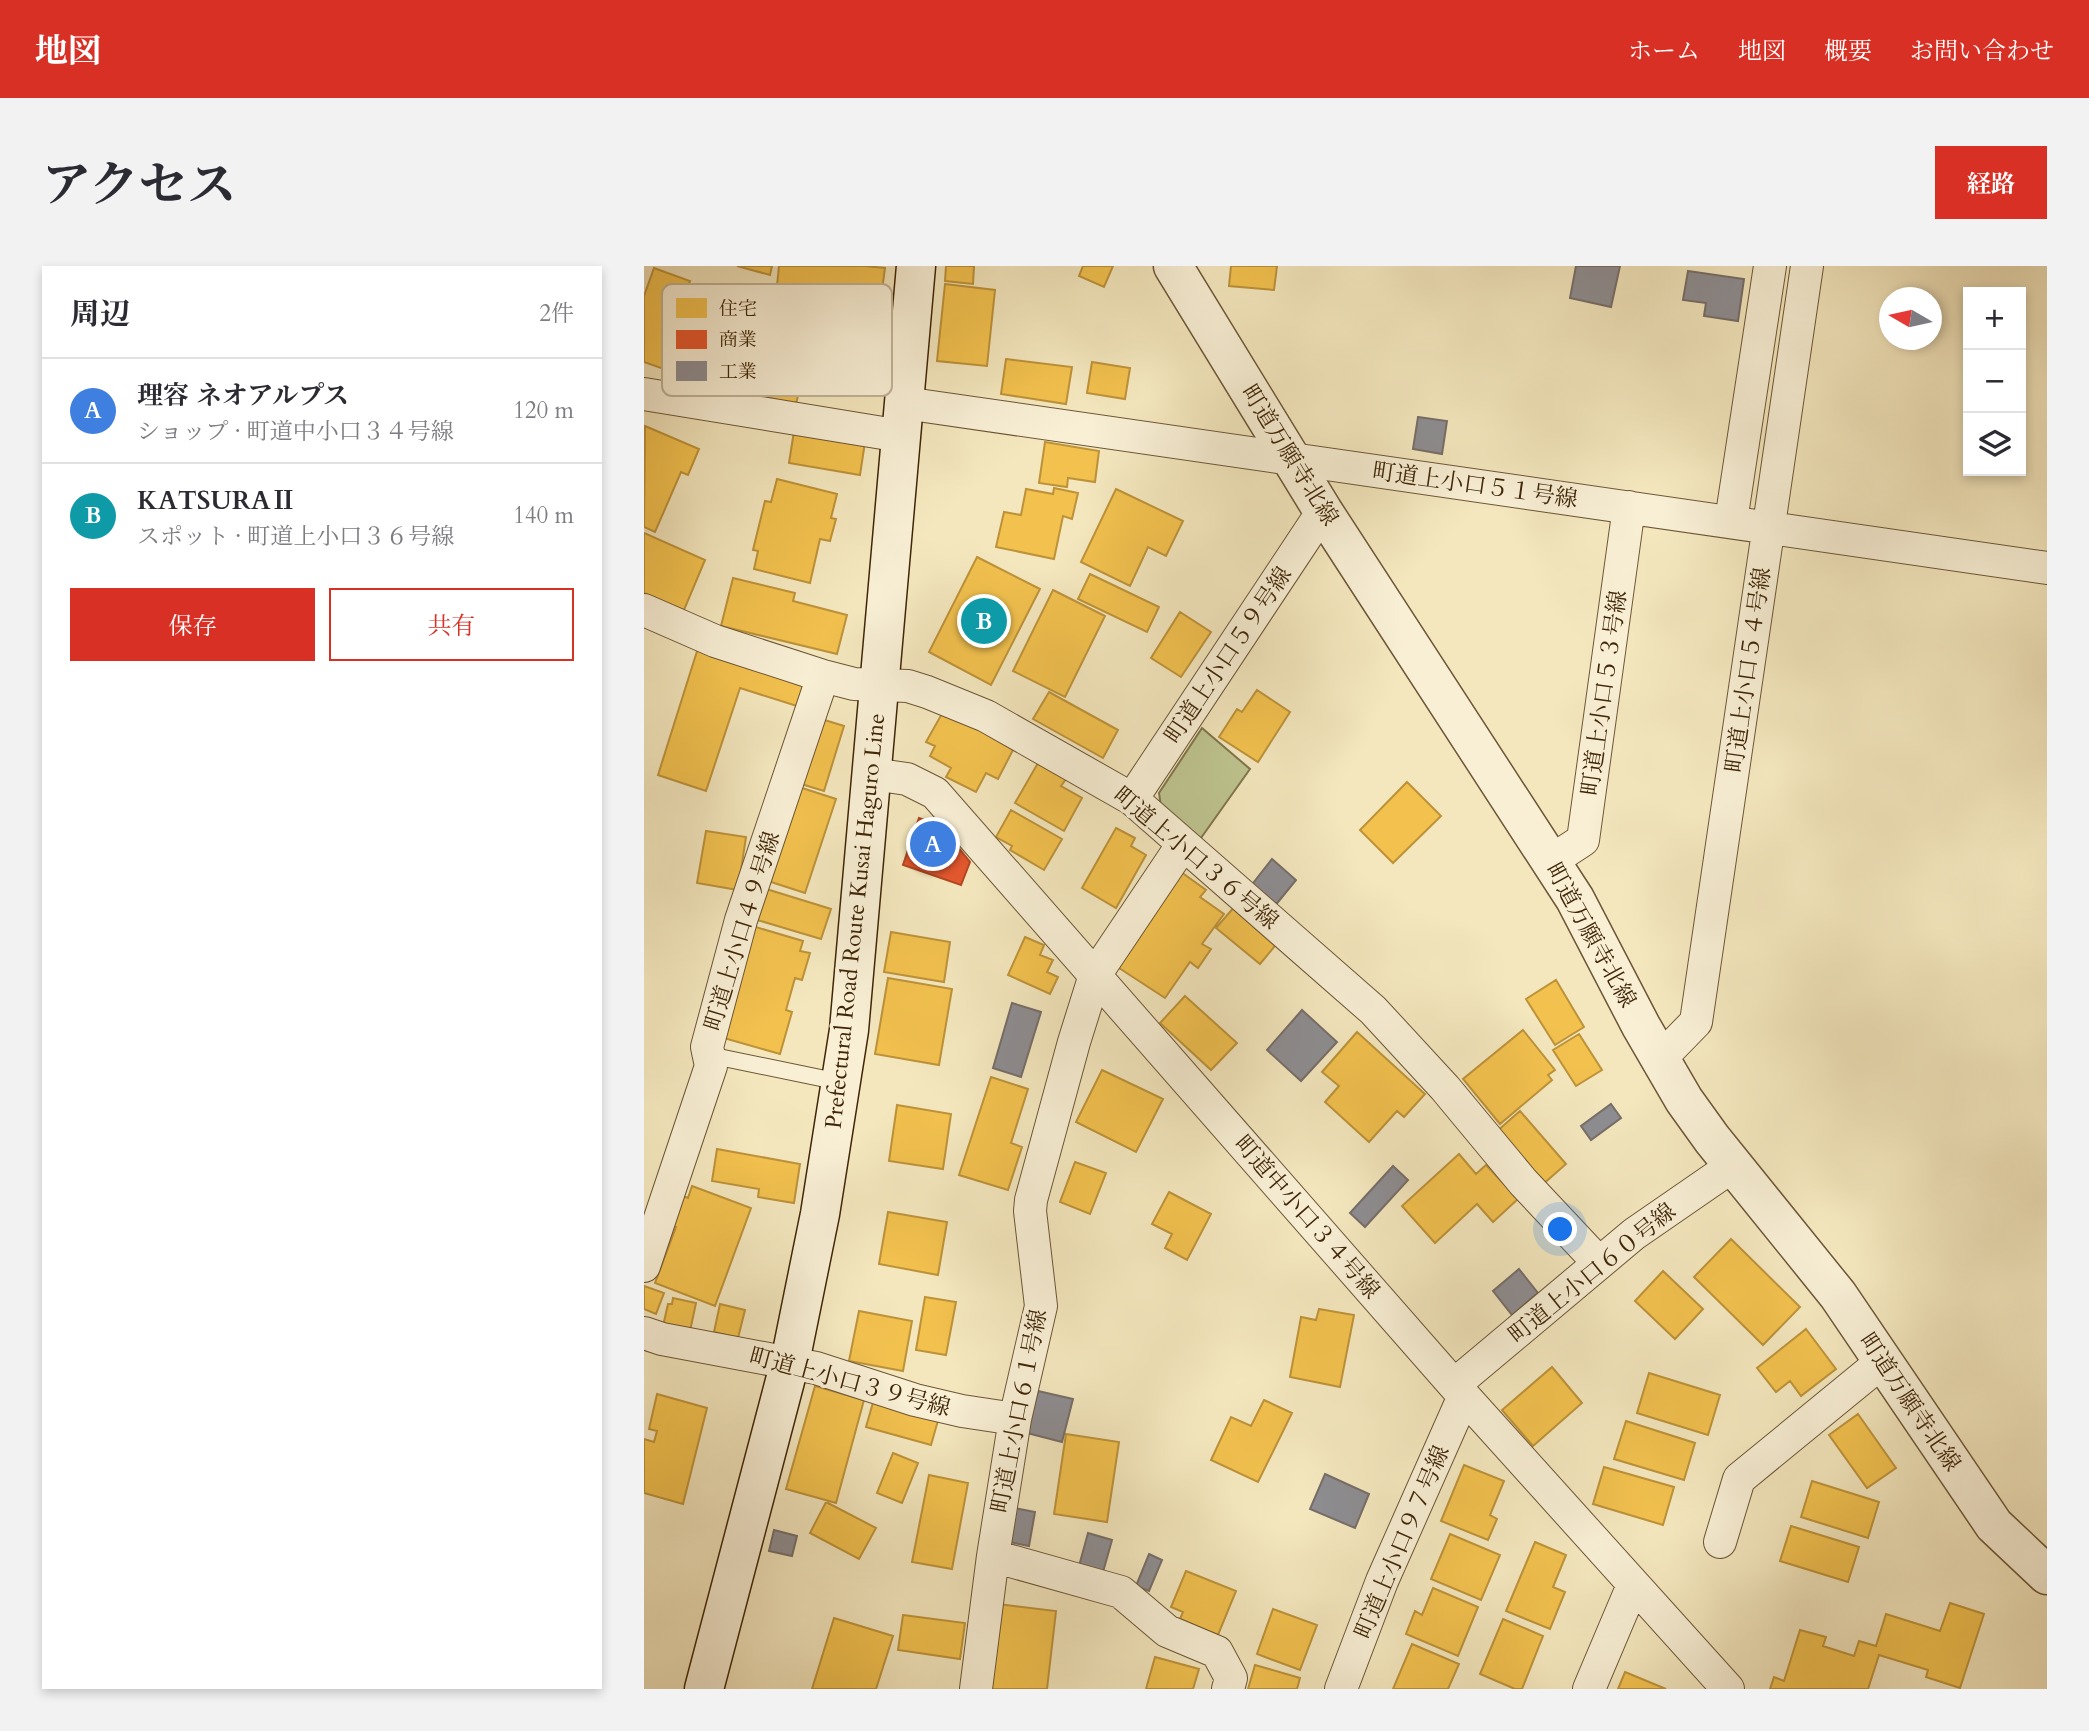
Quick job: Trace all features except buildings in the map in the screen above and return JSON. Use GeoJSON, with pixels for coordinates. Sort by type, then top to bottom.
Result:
{"type":"FeatureCollection","features":[{"type":"Feature","properties":{"kind":"street","name":"Prefectural Road Route Kusai Haguro Line"},"geometry":{"type":"LineString","coordinates":[[704,1689],[790,1362],[820,1214],[849,1030],[916,266]]}},
{"type":"Feature","properties":{"kind":"street","name":"町道万願寺北線"},"geometry":{"type":"LineString","coordinates":[[1173,266],[1324,511],[1575,899],[1659,1060],[1684,1101],[1822,1273],[1994,1525],[2047,1575]]}},
{"type":"Feature","properties":{"kind":"street"},"geometry":{"type":"LineString","coordinates":[[1731,521],[1770,266]]}},
{"type":"Feature","properties":{"kind":"street","name":"町道上小口５４号線"},"geometry":{"type":"LineString","coordinates":[[1659,1060],[1696,1022],[1807,266]]}},
{"type":"Feature","properties":{"kind":"street","name":"町道上小口５１号線"},"geometry":{"type":"LineString","coordinates":[[644,394],[662,396]]}},
{"type":"Feature","properties":{"kind":"street","name":"町道上小口５１号線"},"geometry":{"type":"LineString","coordinates":[[665,396],[1292,458],[2047,568]]}},
{"type":"Feature","properties":{"kind":"street","name":"町道上小口５３号線"},"geometry":{"type":"LineString","coordinates":[[1550,861],[1583,840],[1629,507]]}},
{"type":"Feature","properties":{"kind":"street","name":"町道上小口５９号線"},"geometry":{"type":"LineString","coordinates":[[1132,799],[1324,511]]}},
{"type":"Feature","properties":{"kind":"street","name":"町道上小口３６号線"},"geometry":{"type":"LineString","coordinates":[[644,610],[715,641],[823,676],[854,684],[908,686],[986,716],[1132,799],[1373,1010],[1445,1088],[1523,1182],[1599,1263]]}},
{"type":"Feature","properties":{"kind":"street","name":"町道上小口４９号線"},"geometry":{"type":"LineString","coordinates":[[644,1266],[711,1066],[707,1047],[741,920],[823,676]]}},
{"type":"Feature","properties":{"kind":"street","name":"町道中小口３４号線"},"geometry":{"type":"LineString","coordinates":[[872,774],[907,779],[935,793],[1459,1391],[1728,1689]]}},
{"type":"Feature","properties":{"kind":"street","name":"町道上小口６１号線"},"geometry":{"type":"LineString","coordinates":[[976,1689],[993,1556],[1015,1419],[1041,1306],[1030,1212],[1031,1200],[1095,975],[1182,844]]}},
{"type":"Feature","properties":{"kind":"street","name":"町道上小口６０号線"},"geometry":{"type":"LineString","coordinates":[[1459,1391],[1634,1234],[1734,1165]]}},
{"type":"Feature","properties":{"kind":"street","name":"町道上小口３９号線"},"geometry":{"type":"LineString","coordinates":[[644,1333],[662,1339],[816,1368],[915,1400],[1015,1419]]}},
{"type":"Feature","properties":{"kind":"street"},"geometry":{"type":"LineString","coordinates":[[1720,1542],[1739,1479],[1883,1361]]}},
{"type":"Feature","properties":{"kind":"street","name":"町道上小口９７号線"},"geometry":{"type":"LineString","coordinates":[[1342,1689],[1382,1581],[1459,1391]]}},
{"type":"Feature","properties":{"kind":"street"},"geometry":{"type":"LineString","coordinates":[[993,1556],[1121,1592],[1167,1630],[1217,1652],[1231,1678],[1227,1689]]}},
{"type":"Feature","properties":{"kind":"street"},"geometry":{"type":"LineString","coordinates":[[1589,1689],[1633,1585]]}},
{"type":"Feature","properties":{"kind":"lane"},"geometry":{"type":"LineString","coordinates":[[709,1055],[841,1082]]}},
{"type":"Feature","properties":{"kind":"green space"},"geometry":{"type":"Polygon","coordinates":[[[1202,728],[1250,769],[1196,845],[1161,807],[1159,793],[1202,728]]]}},
{"type":"Feature","properties":{"kind":"place","name":"KATSURAⅡ"},"geometry":{"type":"Point","coordinates":[984,621]}},
{"type":"Feature","properties":{"kind":"place","name":"理容 ネオアルプス"},"geometry":{"type":"Point","coordinates":[933,844]}}]}
